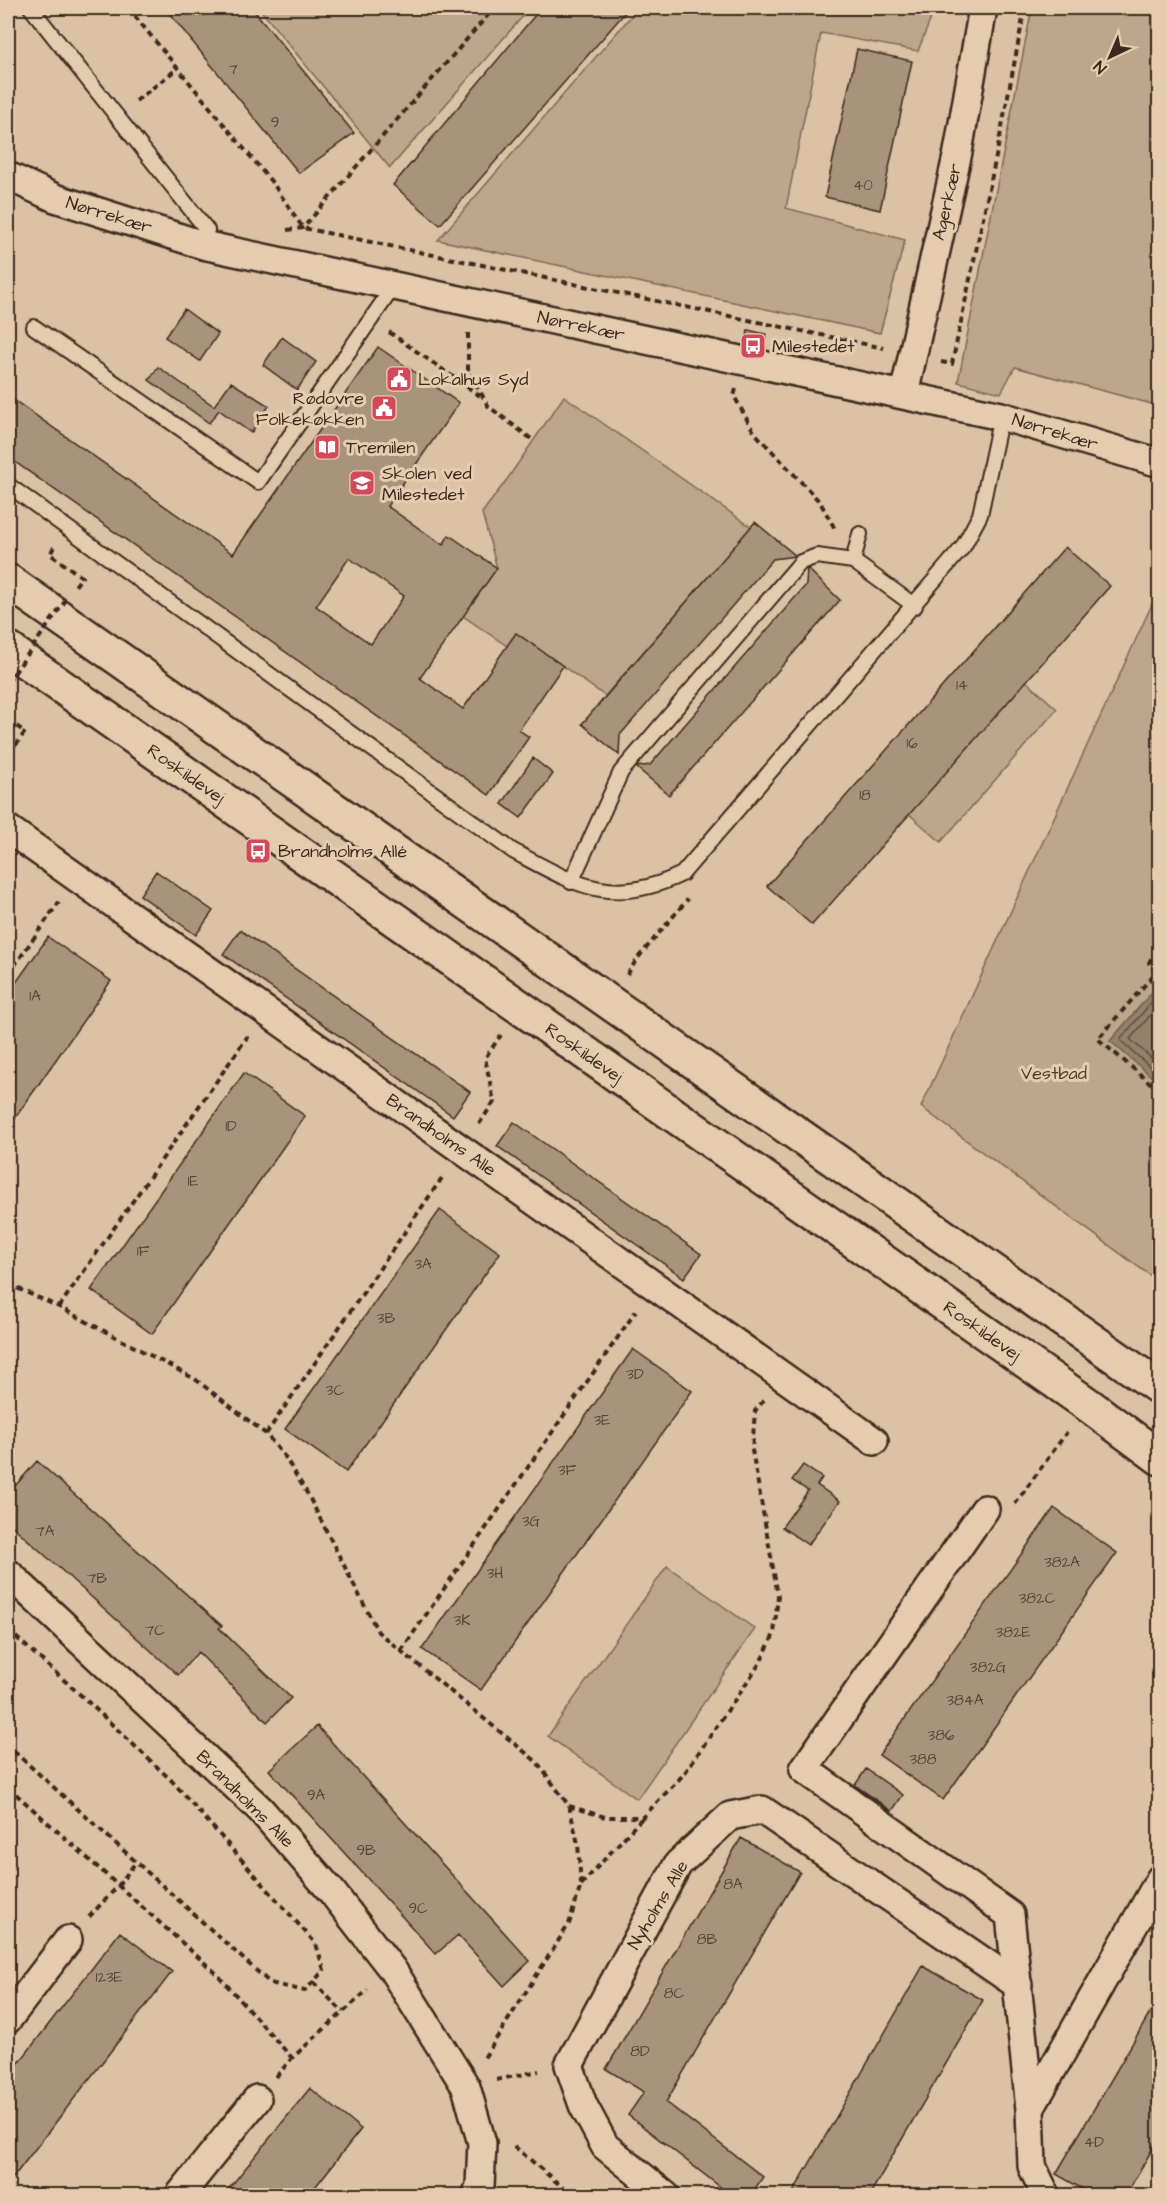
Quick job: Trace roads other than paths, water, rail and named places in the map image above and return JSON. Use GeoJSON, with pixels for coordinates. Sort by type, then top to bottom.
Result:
{"type":"FeatureCollection","features":[{"type":"Feature","properties":{"kind":"main road"},"geometry":{"type":"LineString","coordinates":[[8,581],[1160,1388]]}},
{"type":"Feature","properties":{"kind":"main road","name":"Roskildevej"},"geometry":{"type":"LineString","coordinates":[[8,649],[1087,1404],[1160,1458]]}},
{"type":"Feature","properties":{"kind":"street","name":"Agerkær"},"geometry":{"type":"LineString","coordinates":[[904,394],[958,152],[983,8]]}},
{"type":"Feature","properties":{"kind":"street","name":"Nørrekær"},"geometry":{"type":"LineString","coordinates":[[8,176],[55,198],[203,245],[904,394],[1000,416],[1160,463]]}},
{"type":"Feature","properties":{"kind":"street","name":"Brandholms Alle"},"geometry":{"type":"LineString","coordinates":[[8,829],[874,1441]]}},
{"type":"Feature","properties":{"kind":"street"},"geometry":{"type":"LineString","coordinates":[[985,1509],[804,1769],[1010,1915],[1030,2109],[1032,2166],[1046,2196]]}},
{"type":"Feature","properties":{"kind":"street","name":"Brandholms Alle"},"geometry":{"type":"LineString","coordinates":[[8,1573],[260,1809],[332,1892],[392,1969],[466,2087],[482,2143],[480,2186],[476,2196]]}},
{"type":"Feature","properties":{"kind":"street","name":"Nyholms Alle"},"geometry":{"type":"LineString","coordinates":[[666,2196],[605,2146],[583,2105],[569,2065],[678,1864],[730,1816],[762,1810],[1018,1985]]}},
{"type":"Feature","properties":{"kind":"street"},"geometry":{"type":"LineString","coordinates":[[1030,2109],[1160,1879]]}},
{"type":"Feature","properties":{"kind":"street"},"geometry":{"type":"LineString","coordinates":[[8,2019],[68,1940]]}},
{"type":"Feature","properties":{"kind":"street"},"geometry":{"type":"LineString","coordinates":[[179,2196],[257,2099]]}},
{"type":"Feature","properties":{"kind":"lane"},"geometry":{"type":"LineString","coordinates":[[31,8],[207,230],[203,245]]}},
{"type":"Feature","properties":{"kind":"lane"},"geometry":{"type":"LineString","coordinates":[[34,327],[258,482],[394,286]]}},
{"type":"Feature","properties":{"kind":"lane"},"geometry":{"type":"LineString","coordinates":[[8,485],[513,851],[571,882],[604,890],[634,891],[660,885],[682,874],[915,606],[963,547],[974,530],[980,514],[1000,416]]}},
{"type":"Feature","properties":{"kind":"lane"},"geometry":{"type":"LineString","coordinates":[[853,561],[860,534]]}},
{"type":"Feature","properties":{"kind":"lane"},"geometry":{"type":"LineString","coordinates":[[571,882],[621,772],[801,562],[817,556],[853,561],[915,606]]}},
{"type":"Feature","properties":{"kind":"water"},"geometry":{"type":"Polygon","coordinates":[[[1160,985],[1159,1083],[1110,1041],[1160,985]]]}},
{"type":"Feature","properties":{"kind":"place","name":"Milestedet"},"geometry":{"type":"Point","coordinates":[753,346]}},
{"type":"Feature","properties":{"kind":"place","name":"Lokalhus Syd"},"geometry":{"type":"Point","coordinates":[399,379]}},
{"type":"Feature","properties":{"kind":"place","name":"Rødovre Folkekøkken"},"geometry":{"type":"Point","coordinates":[384,408]}},
{"type":"Feature","properties":{"kind":"place","name":"Tremilen"},"geometry":{"type":"Point","coordinates":[327,447]}},
{"type":"Feature","properties":{"kind":"place","name":"Skolen ved Milestedet"},"geometry":{"type":"Point","coordinates":[362,483]}},
{"type":"Feature","properties":{"kind":"place","name":"Brandholms Allé"},"geometry":{"type":"Point","coordinates":[258,851]}},
{"type":"Feature","properties":{"kind":"park label","name":"Vestbad"},"geometry":{"type":"Point","coordinates":[1054,1073]}}]}
